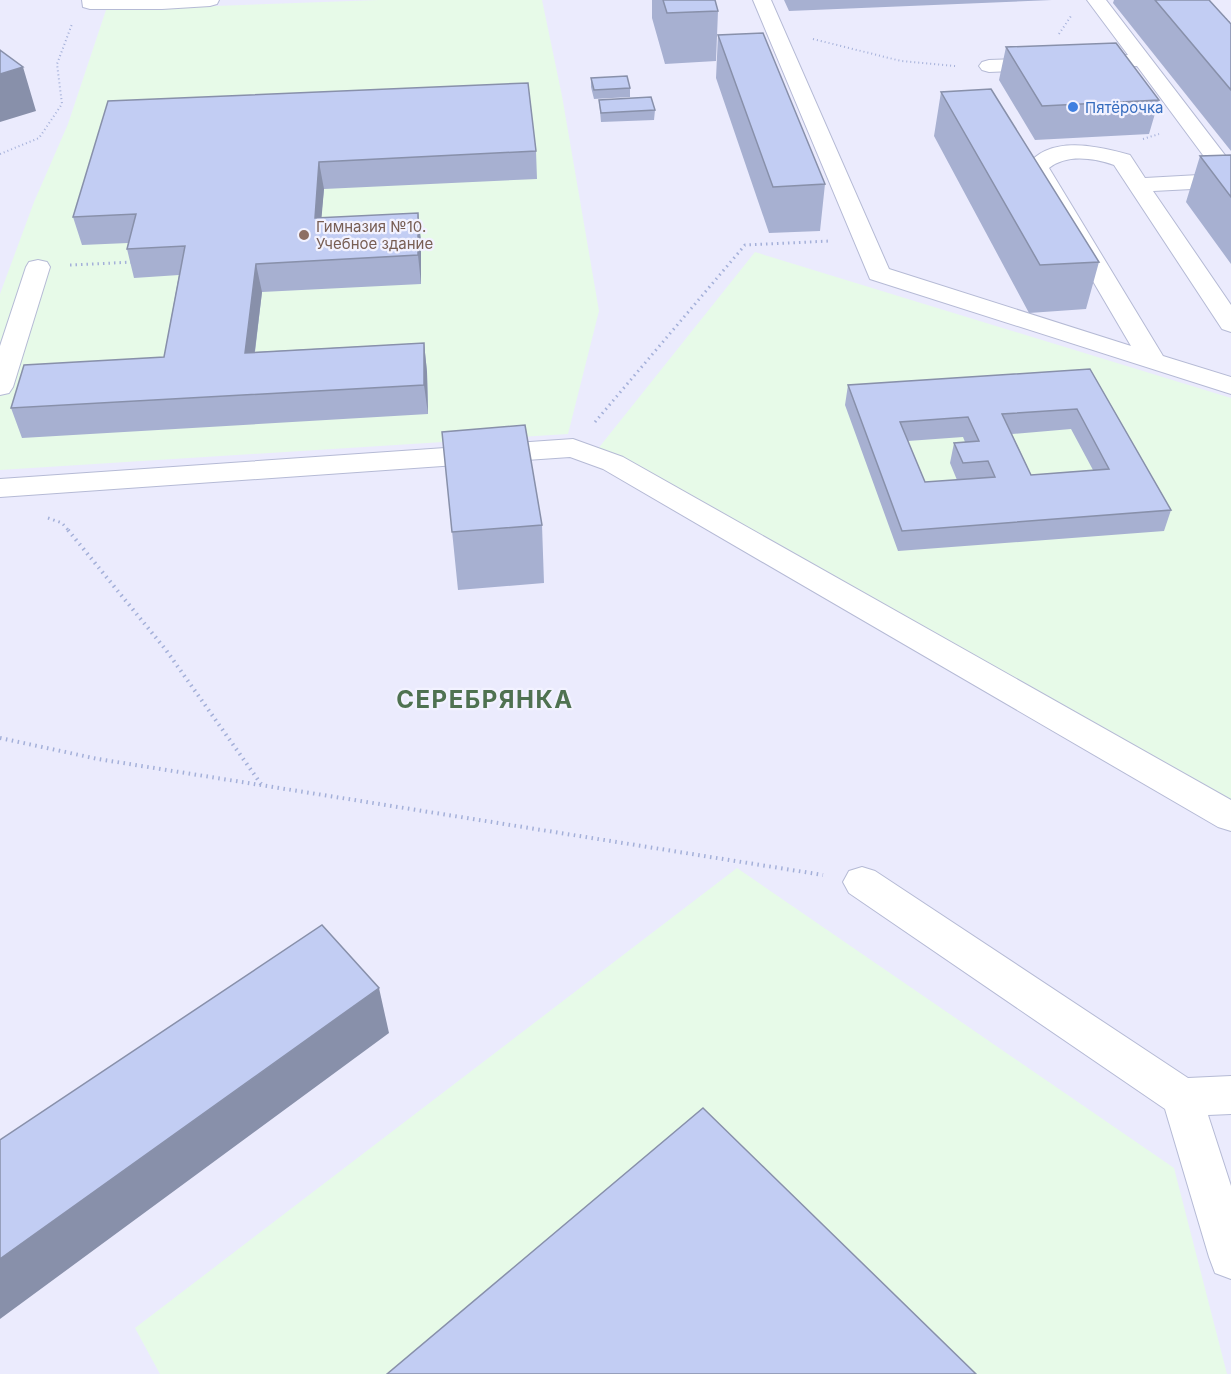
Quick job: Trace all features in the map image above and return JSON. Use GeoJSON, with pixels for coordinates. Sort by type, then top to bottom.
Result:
{"type":"FeatureCollection","features":[{"type":"Feature","properties":{"kind":"lane"},"geometry":{"type":"LineString","coordinates":[[91,2],[162,3],[210,0]]}},
{"type":"Feature","properties":{"kind":"lane"},"geometry":{"type":"LineString","coordinates":[[762,0],[879,274],[1231,386]]}},
{"type":"Feature","properties":{"kind":"lane"},"geometry":{"type":"LineString","coordinates":[[1096,0],[1231,179]]}},
{"type":"Feature","properties":{"kind":"lane"},"geometry":{"type":"LineString","coordinates":[[989,66],[1143,60]]}},
{"type":"Feature","properties":{"kind":"lane"},"geometry":{"type":"LineString","coordinates":[[1153,361],[1037,167],[1053,154],[1095,152],[1122,160],[1231,324]]}},
{"type":"Feature","properties":{"kind":"lane"},"geometry":{"type":"LineString","coordinates":[[1138,185],[1231,179]]}},
{"type":"Feature","properties":{"kind":"lane"},"geometry":{"type":"LineString","coordinates":[[0,387],[38,267]]}},
{"type":"Feature","properties":{"kind":"lane"},"geometry":{"type":"LineString","coordinates":[[0,488],[573,448],[613,463],[1231,817]]}},
{"type":"Feature","properties":{"kind":"lane"},"geometry":{"type":"LineString","coordinates":[[862,882],[1182,1097],[1231,1095]]}},
{"type":"Feature","properties":{"kind":"lane"},"geometry":{"type":"LineString","coordinates":[[1182,1097],[1231,1257]]}},
{"type":"Feature","properties":{"kind":"path"},"geometry":{"type":"LineString","coordinates":[[0,154],[39,138],[62,104],[57,64],[72,24],[91,2]]}},
{"type":"Feature","properties":{"kind":"path"},"geometry":{"type":"LineString","coordinates":[[1223,16],[1231,24]]}},
{"type":"Feature","properties":{"kind":"path"},"geometry":{"type":"LineString","coordinates":[[774,27],[892,61],[925,66],[989,66]]}},
{"type":"Feature","properties":{"kind":"path"},"geometry":{"type":"LineString","coordinates":[[1095,152],[1160,134],[1153,125]]}},
{"type":"Feature","properties":{"kind":"path"},"geometry":{"type":"LineString","coordinates":[[573,448],[745,245],[864,240]]}},
{"type":"Feature","properties":{"kind":"path"},"geometry":{"type":"LineString","coordinates":[[38,267],[138,262]]}},
{"type":"Feature","properties":{"kind":"path"},"geometry":{"type":"LineString","coordinates":[[41,516],[62,524],[138,612],[230,736],[261,785]]}},
{"type":"Feature","properties":{"kind":"path"},"geometry":{"type":"LineString","coordinates":[[0,738],[98,759],[862,882]]}},
{"type":"Feature","properties":{"kind":"shaded area","name":"Гимназия №10. Учебное здание"},"geometry":{"type":"Polygon","coordinates":[[[379,0],[542,0],[562,96],[599,311],[568,434],[0,470],[0,294],[34,202],[68,124],[106,10],[379,0]]]}},
{"type":"Feature","properties":{"kind":"shaded area"},"geometry":{"type":"Polygon","coordinates":[[[755,252],[1231,398],[1231,814],[597,450],[755,252]]]}},
{"type":"Feature","properties":{"kind":"shaded area"},"geometry":{"type":"Polygon","coordinates":[[[737,868],[1174,1168],[1227,1374],[160,1374],[135,1328],[737,868]]]}},
{"type":"Feature","properties":{"kind":"building"},"geometry":{"type":"Polygon","coordinates":[[[663,0],[715,0],[718,11],[667,13],[663,0]]]}},
{"type":"Feature","properties":{"kind":"building"},"geometry":{"type":"Polygon","coordinates":[[[1155,0],[1209,0],[1231,24],[1231,90],[1155,0]]]}},
{"type":"Feature","properties":{"kind":"building"},"geometry":{"type":"Polygon","coordinates":[[[763,33],[825,184],[773,187],[718,35],[763,33]]]}},
{"type":"Feature","properties":{"kind":"building"},"geometry":{"type":"Polygon","coordinates":[[[1116,43],[1159,100],[1042,106],[1006,47],[1116,43]]]}},
{"type":"Feature","properties":{"kind":"building"},"geometry":{"type":"Polygon","coordinates":[[[0,50],[23,67],[0,74],[0,50]]]}},
{"type":"Feature","properties":{"kind":"building"},"geometry":{"type":"Polygon","coordinates":[[[627,76],[630,88],[594,90],[591,78],[627,76]]]}},
{"type":"Feature","properties":{"kind":"building"},"geometry":{"type":"Polygon","coordinates":[[[528,83],[536,151],[319,162],[315,218],[418,213],[418,255],[256,264],[245,353],[424,343],[424,385],[11,408],[24,365],[164,357],[185,246],[127,249],[136,214],[73,217],[108,101],[528,83]]]}},
{"type":"Feature","properties":{"kind":"building"},"geometry":{"type":"Polygon","coordinates":[[[991,89],[1099,262],[1040,265],[941,92],[991,89]]]}},
{"type":"Feature","properties":{"kind":"building"},"geometry":{"type":"Polygon","coordinates":[[[651,97],[655,110],[601,113],[599,100],[651,97]]]}},
{"type":"Feature","properties":{"kind":"building"},"geometry":{"type":"Polygon","coordinates":[[[1231,155],[1231,197],[1200,156],[1231,155]]]}},
{"type":"Feature","properties":{"kind":"building"},"geometry":{"type":"Polygon","coordinates":[[[1090,369],[1171,510],[902,531],[848,385],[1090,369]],[[1077,409],[1002,414],[1031,475],[1109,469],[1077,409]],[[968,417],[900,422],[925,482],[995,477],[988,461],[963,463],[954,443],[979,441],[968,417]]]}},
{"type":"Feature","properties":{"kind":"building"},"geometry":{"type":"Polygon","coordinates":[[[525,425],[542,525],[452,532],[442,432],[525,425]]]}},
{"type":"Feature","properties":{"kind":"building"},"geometry":{"type":"Polygon","coordinates":[[[322,925],[379,988],[0,1259],[0,1140],[322,925]]]}},
{"type":"Feature","properties":{"kind":"building"},"geometry":{"type":"Polygon","coordinates":[[[703,1108],[976,1374],[387,1374],[703,1108]]]}},
{"type":"Feature","properties":{"kind":"place","name":"Пятёрочка"},"geometry":{"type":"Point","coordinates":[1073,107]}},
{"type":"Feature","properties":{"kind":"place","name":"Гимназия №10. Учебное здание"},"geometry":{"type":"Point","coordinates":[304,235]}},
{"type":"Feature","properties":{"kind":"district","name":"СЕРЕБРЯНКА"},"geometry":{"type":"Point","coordinates":[485,699]}}]}
